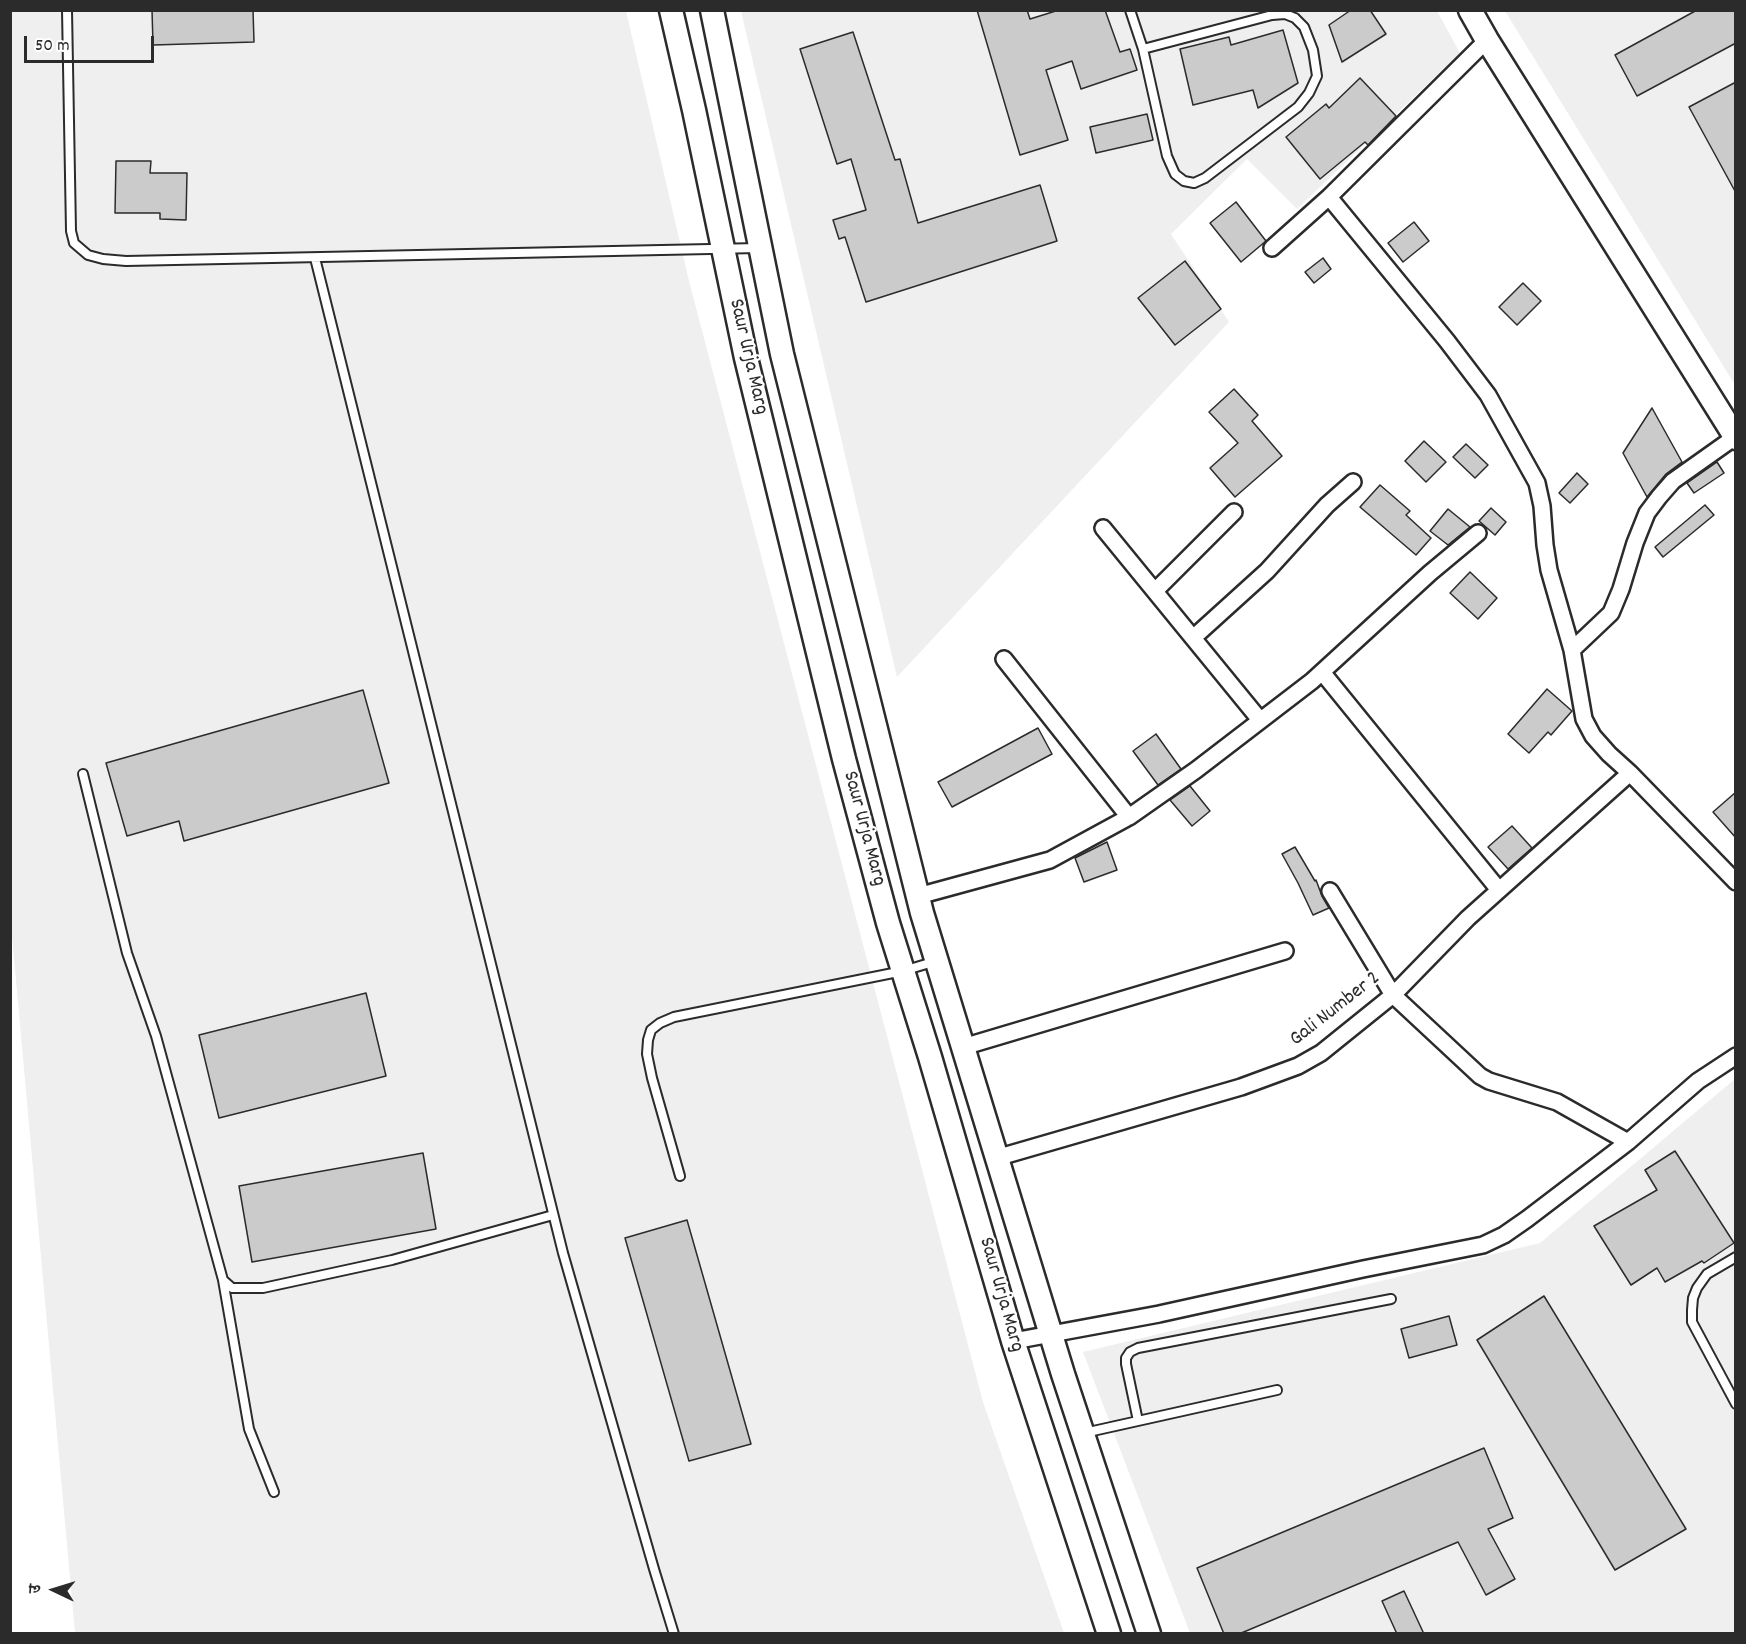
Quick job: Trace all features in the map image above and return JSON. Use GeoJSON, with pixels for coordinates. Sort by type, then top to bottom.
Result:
{"type":"FeatureCollection","features":[{"type":"Feature","properties":{"kind":"street","name":"Saur Urja Marg"},"geometry":{"type":"LineString","coordinates":[[671,10],[746,358],[844,759],[903,971],[1013,1341],[1109,1634]]}},
{"type":"Feature","properties":{"kind":"street","name":"Saur Urja Marg"},"geometry":{"type":"LineString","coordinates":[[712,10],[782,354],[918,896],[996,1158],[1149,1634]]}},
{"type":"Feature","properties":{"kind":"street"},"geometry":{"type":"LineString","coordinates":[[1470,10],[1735,437],[1672,481],[1659,497],[1647,513],[1611,613],[1572,650]]}},
{"type":"Feature","properties":{"kind":"street"},"geometry":{"type":"LineString","coordinates":[[1272,248],[1329,197],[1487,40]]}},
{"type":"Feature","properties":{"kind":"street"},"geometry":{"type":"LineString","coordinates":[[1329,197],[1448,341],[1488,395],[1537,483],[1542,506],[1549,570],[1572,650],[1584,718],[1593,736],[1736,882]]}},
{"type":"Feature","properties":{"kind":"street"},"geometry":{"type":"LineString","coordinates":[[1193,638],[1267,571],[1327,505],[1353,482]]}},
{"type":"Feature","properties":{"kind":"street"},"geometry":{"type":"LineString","coordinates":[[1155,591],[1234,512]]}},
{"type":"Feature","properties":{"kind":"street"},"geometry":{"type":"LineString","coordinates":[[1103,528],[1260,720]]}},
{"type":"Feature","properties":{"kind":"street"},"geometry":{"type":"LineString","coordinates":[[918,896],[1050,860],[1129,817],[1196,770],[1322,672],[1430,573],[1479,533]]}},
{"type":"Feature","properties":{"kind":"street"},"geometry":{"type":"LineString","coordinates":[[1004,659],[1129,817]]}},
{"type":"Feature","properties":{"kind":"street"},"geometry":{"type":"LineString","coordinates":[[1322,672],[1499,890]]}},
{"type":"Feature","properties":{"kind":"street"},"geometry":{"type":"LineString","coordinates":[[828,691],[863,680]]}},
{"type":"Feature","properties":{"kind":"street","name":"Gali Number 2"},"geometry":{"type":"LineString","coordinates":[[996,1158],[1241,1088],[1298,1066],[1335,1042],[1393,995],[1468,918],[1630,773]]}},
{"type":"Feature","properties":{"kind":"street"},"geometry":{"type":"LineString","coordinates":[[1330,891],[1393,995],[1479,1076],[1499,1085],[1557,1102],[1628,1142]]}},
{"type":"Feature","properties":{"kind":"street"},"geometry":{"type":"LineString","coordinates":[[963,1047],[1285,951]]}},
{"type":"Feature","properties":{"kind":"street"},"geometry":{"type":"LineString","coordinates":[[1013,1341],[1052,1335],[1483,1245],[1504,1235],[1527,1219],[1628,1142],[1698,1081],[1736,1056]]}},
{"type":"Feature","properties":{"kind":"lane"},"geometry":{"type":"LineString","coordinates":[[67,10],[71,231],[74,243],[88,255],[126,261],[760,248]]}},
{"type":"Feature","properties":{"kind":"lane"},"geometry":{"type":"LineString","coordinates":[[1130,10],[1143,49],[1167,156],[1175,174],[1184,181],[1194,183],[1204,178],[1298,107],[1309,93],[1317,76],[1313,50],[1304,27],[1295,18],[1285,14],[1272,15],[1143,49]]}},
{"type":"Feature","properties":{"kind":"lane"},"geometry":{"type":"LineString","coordinates":[[315,258],[553,1215],[647,1547],[674,1634]]}},
{"type":"Feature","properties":{"kind":"lane"},"geometry":{"type":"LineString","coordinates":[[83,774],[127,952],[156,1036],[223,1280],[249,1429],[274,1492]]}},
{"type":"Feature","properties":{"kind":"lane"},"geometry":{"type":"LineString","coordinates":[[680,1176],[647,1054],[651,1030],[674,1017],[903,971],[937,961]]}},
{"type":"Feature","properties":{"kind":"lane"},"geometry":{"type":"LineString","coordinates":[[223,1280],[232,1288],[263,1288],[392,1260],[553,1215]]}},
{"type":"Feature","properties":{"kind":"lane"},"geometry":{"type":"LineString","coordinates":[[1736,1257],[1707,1274],[1697,1288],[1693,1298],[1692,1322],[1736,1404]]}},
{"type":"Feature","properties":{"kind":"lane"},"geometry":{"type":"LineString","coordinates":[[1138,1421],[1126,1364],[1126,1358],[1130,1352],[1138,1348],[1391,1299]]}},
{"type":"Feature","properties":{"kind":"lane"},"geometry":{"type":"LineString","coordinates":[[1083,1433],[1277,1390]]}},
{"type":"Feature","properties":{"kind":"shaded area"},"geometry":{"type":"Polygon","coordinates":[[[10,11],[626,11],[689,281],[983,1402],[1064,1633],[75,1633],[10,914],[10,11]]]}},
{"type":"Feature","properties":{"kind":"shaded area"},"geometry":{"type":"Polygon","coordinates":[[[741,11],[1437,11],[1460,53],[1297,209],[1247,159],[1171,234],[1229,322],[897,677],[741,11]]]}},
{"type":"Feature","properties":{"kind":"shaded area"},"geometry":{"type":"Polygon","coordinates":[[[1505,11],[1735,11],[1735,385],[1505,11]]]}},
{"type":"Feature","properties":{"kind":"shaded area"},"geometry":{"type":"Polygon","coordinates":[[[1735,1079],[1735,1633],[1190,1633],[1083,1352],[1540,1243],[1735,1079]]]}},
{"type":"Feature","properties":{"kind":"building"},"geometry":{"type":"Polygon","coordinates":[[[152,10],[253,10],[254,42],[153,45],[152,10]]]}},
{"type":"Feature","properties":{"kind":"building"},"geometry":{"type":"Polygon","coordinates":[[[977,10],[1027,10],[1030,19],[1059,10],[1105,10],[1120,52],[1130,49],[1137,70],[1081,89],[1072,61],[1046,70],[1068,140],[1020,155],[977,10]]]}},
{"type":"Feature","properties":{"kind":"building"},"geometry":{"type":"Polygon","coordinates":[[[1351,10],[1370,10],[1386,34],[1342,62],[1329,25],[1351,10]]]}},
{"type":"Feature","properties":{"kind":"building"},"geometry":{"type":"Polygon","coordinates":[[[1697,10],[1736,10],[1736,43],[1637,96],[1615,55],[1697,10]]]}},
{"type":"Feature","properties":{"kind":"building"},"geometry":{"type":"Polygon","coordinates":[[[1283,30],[1298,83],[1258,108],[1253,90],[1193,105],[1180,49],[1229,37],[1231,45],[1283,30]]]}},
{"type":"Feature","properties":{"kind":"building"},"geometry":{"type":"Polygon","coordinates":[[[853,32],[895,160],[900,159],[918,223],[1040,185],[1057,241],[866,302],[845,237],[839,239],[833,220],[866,210],[851,159],[837,164],[800,49],[853,32]]]}},
{"type":"Feature","properties":{"kind":"building"},"geometry":{"type":"Polygon","coordinates":[[[1360,78],[1396,116],[1368,145],[1365,142],[1320,179],[1286,137],[1326,104],[1329,108],[1360,78]]]}},
{"type":"Feature","properties":{"kind":"building"},"geometry":{"type":"Polygon","coordinates":[[[1736,82],[1736,193],[1689,107],[1736,82]]]}},
{"type":"Feature","properties":{"kind":"building"},"geometry":{"type":"Polygon","coordinates":[[[1147,114],[1153,140],[1096,153],[1090,127],[1147,114]]]}},
{"type":"Feature","properties":{"kind":"building"},"geometry":{"type":"Polygon","coordinates":[[[116,161],[151,161],[150,173],[187,173],[186,220],[160,219],[160,213],[115,213],[116,161]]]}},
{"type":"Feature","properties":{"kind":"building"},"geometry":{"type":"Polygon","coordinates":[[[1236,202],[1266,241],[1241,262],[1210,223],[1236,202]]]}},
{"type":"Feature","properties":{"kind":"building"},"geometry":{"type":"Polygon","coordinates":[[[1414,222],[1429,241],[1403,262],[1388,243],[1414,222]]]}},
{"type":"Feature","properties":{"kind":"building"},"geometry":{"type":"Polygon","coordinates":[[[1323,258],[1331,269],[1314,283],[1305,272],[1323,258]]]}},
{"type":"Feature","properties":{"kind":"building"},"geometry":{"type":"Polygon","coordinates":[[[1185,261],[1221,309],[1175,345],[1138,298],[1185,261]]]}},
{"type":"Feature","properties":{"kind":"building"},"geometry":{"type":"Polygon","coordinates":[[[1523,283],[1541,301],[1517,325],[1499,307],[1523,283]]]}},
{"type":"Feature","properties":{"kind":"building"},"geometry":{"type":"Polygon","coordinates":[[[1234,389],[1258,415],[1252,421],[1282,456],[1235,497],[1210,468],[1238,443],[1209,412],[1234,389]]]}},
{"type":"Feature","properties":{"kind":"building"},"geometry":{"type":"Polygon","coordinates":[[[1652,408],[1682,462],[1666,474],[1647,497],[1623,453],[1652,408]]]}},
{"type":"Feature","properties":{"kind":"building"},"geometry":{"type":"Polygon","coordinates":[[[1424,441],[1446,462],[1426,482],[1405,461],[1424,441]]]}},
{"type":"Feature","properties":{"kind":"building"},"geometry":{"type":"Polygon","coordinates":[[[1466,444],[1488,465],[1475,478],[1453,457],[1466,444]]]}},
{"type":"Feature","properties":{"kind":"building"},"geometry":{"type":"Polygon","coordinates":[[[1717,462],[1724,473],[1694,493],[1687,483],[1717,462]]]}},
{"type":"Feature","properties":{"kind":"building"},"geometry":{"type":"Polygon","coordinates":[[[1577,473],[1588,484],[1570,503],[1559,493],[1577,473]]]}},
{"type":"Feature","properties":{"kind":"building"},"geometry":{"type":"Polygon","coordinates":[[[1380,485],[1410,511],[1406,515],[1431,538],[1416,555],[1360,507],[1380,485]]]}},
{"type":"Feature","properties":{"kind":"building"},"geometry":{"type":"Polygon","coordinates":[[[1705,505],[1714,515],[1663,557],[1655,547],[1705,505]]]}},
{"type":"Feature","properties":{"kind":"building"},"geometry":{"type":"Polygon","coordinates":[[[1491,508],[1506,522],[1495,535],[1479,521],[1491,508]]]}},
{"type":"Feature","properties":{"kind":"building"},"geometry":{"type":"Polygon","coordinates":[[[1448,509],[1470,527],[1448,545],[1430,531],[1448,509]]]}},
{"type":"Feature","properties":{"kind":"building"},"geometry":{"type":"Polygon","coordinates":[[[1470,572],[1497,598],[1478,619],[1450,593],[1470,572]]]}},
{"type":"Feature","properties":{"kind":"building"},"geometry":{"type":"Polygon","coordinates":[[[1547,689],[1572,711],[1551,735],[1548,732],[1529,753],[1508,734],[1547,689]]]}},
{"type":"Feature","properties":{"kind":"building"},"geometry":{"type":"Polygon","coordinates":[[[363,690],[389,783],[184,841],[179,821],[127,836],[106,763],[363,690]]]}},
{"type":"Feature","properties":{"kind":"building"},"geometry":{"type":"Polygon","coordinates":[[[1038,728],[1052,754],[952,807],[938,782],[1038,728]]]}},
{"type":"Feature","properties":{"kind":"building"},"geometry":{"type":"Polygon","coordinates":[[[1156,734],[1181,769],[1158,785],[1133,751],[1156,734]]]}},
{"type":"Feature","properties":{"kind":"building"},"geometry":{"type":"Polygon","coordinates":[[[1190,786],[1210,811],[1192,826],[1170,800],[1190,786]]]}},
{"type":"Feature","properties":{"kind":"building"},"geometry":{"type":"Polygon","coordinates":[[[1736,792],[1736,838],[1713,812],[1736,792]]]}},
{"type":"Feature","properties":{"kind":"building"},"geometry":{"type":"Polygon","coordinates":[[[1512,826],[1532,848],[1508,869],[1488,847],[1512,826]]]}},
{"type":"Feature","properties":{"kind":"building"},"geometry":{"type":"Polygon","coordinates":[[[1107,842],[1117,870],[1084,882],[1075,858],[1107,842]]]}},
{"type":"Feature","properties":{"kind":"building"},"geometry":{"type":"Polygon","coordinates":[[[1295,847],[1316,880],[1329,908],[1313,915],[1282,854],[1295,847]]]}},
{"type":"Feature","properties":{"kind":"building"},"geometry":{"type":"Polygon","coordinates":[[[366,993],[386,1076],[219,1118],[199,1035],[366,993]]]}},
{"type":"Feature","properties":{"kind":"building"},"geometry":{"type":"Polygon","coordinates":[[[1675,1151],[1734,1243],[1704,1263],[1702,1261],[1665,1282],[1657,1268],[1631,1285],[1594,1226],[1657,1190],[1645,1170],[1675,1151]]]}},
{"type":"Feature","properties":{"kind":"building"},"geometry":{"type":"Polygon","coordinates":[[[423,1153],[436,1229],[252,1262],[239,1186],[423,1153]]]}},
{"type":"Feature","properties":{"kind":"building"},"geometry":{"type":"Polygon","coordinates":[[[687,1220],[751,1444],[689,1461],[625,1238],[687,1220]]]}},
{"type":"Feature","properties":{"kind":"building"},"geometry":{"type":"Polygon","coordinates":[[[1544,1296],[1686,1529],[1615,1570],[1477,1340],[1544,1296]]]}},
{"type":"Feature","properties":{"kind":"building"},"geometry":{"type":"Polygon","coordinates":[[[1449,1316],[1457,1345],[1409,1358],[1401,1329],[1449,1316]]]}},
{"type":"Feature","properties":{"kind":"building"},"geometry":{"type":"Polygon","coordinates":[[[1484,1448],[1513,1518],[1488,1529],[1515,1579],[1486,1595],[1458,1542],[1239,1634],[1224,1634],[1197,1568],[1484,1448]]]}},
{"type":"Feature","properties":{"kind":"building"},"geometry":{"type":"Polygon","coordinates":[[[1404,1591],[1424,1634],[1397,1634],[1382,1601],[1404,1591]]]}}]}
